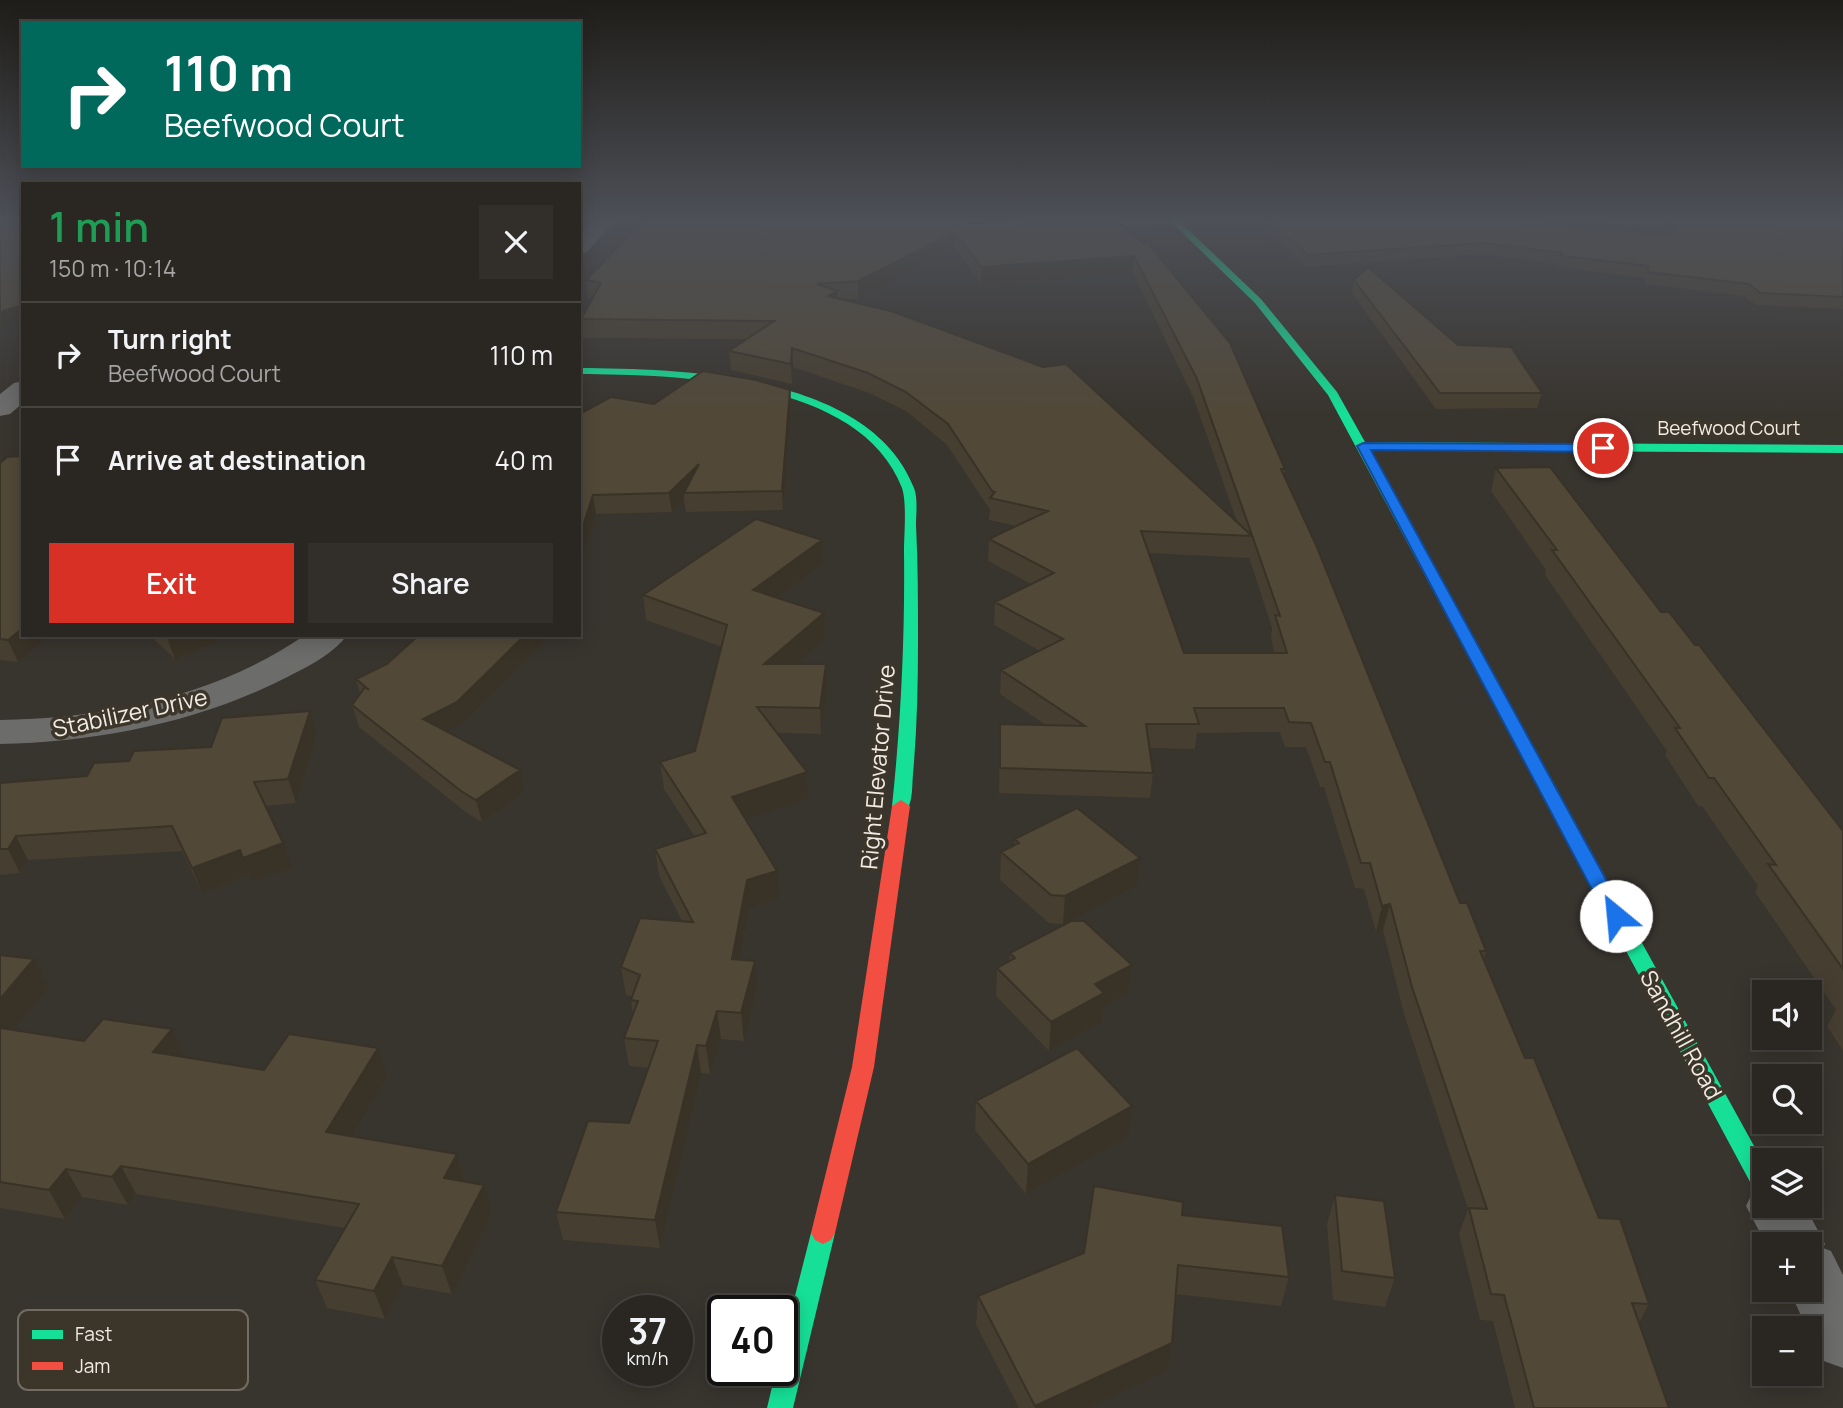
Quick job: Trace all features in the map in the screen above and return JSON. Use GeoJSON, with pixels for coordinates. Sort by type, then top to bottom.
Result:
{"type":"FeatureCollection","features":[{"type":"Feature","properties":{"kind":"street","name":"Sandhill Road"},"geometry":{"type":"LineString","coordinates":[[1242,284],[1300,347],[1333,394],[1752,1164]]}},
{"type":"Feature","properties":{"kind":"street","name":"Right Elevator Drive"},"geometry":{"type":"LineString","coordinates":[[581,371],[645,371],[710,377],[778,391],[818,405],[850,421],[874,439],[904,475],[909,490],[912,585],[909,735],[898,837],[863,1066],[780,1408]]}},
{"type":"Feature","properties":{"kind":"street"},"geometry":{"type":"LineString","coordinates":[[0,408],[21,391]]}},
{"type":"Feature","properties":{"kind":"street","name":"Beefwood Court"},"geometry":{"type":"LineString","coordinates":[[1363,446],[1843,449]]}},
{"type":"Feature","properties":{"kind":"street","name":"Stabilizer Drive"},"geometry":{"type":"LineString","coordinates":[[0,732],[37,733],[78,728],[170,708],[222,692],[275,670],[326,637]]}},
{"type":"Feature","properties":{"kind":"street"},"geometry":{"type":"LineString","coordinates":[[1822,1295],[1843,1339]]}},
{"type":"Feature","properties":{"kind":"building"},"geometry":{"type":"Polygon","coordinates":[[[0,284],[21,284],[21,306],[0,312],[0,284]]]}},
{"type":"Feature","properties":{"kind":"building"},"geometry":{"type":"Polygon","coordinates":[[[601,284],[821,284],[817,284],[837,291],[828,296],[891,311],[1043,367],[1066,364],[1252,536],[1141,531],[1184,653],[1287,653],[1275,615],[1280,616],[1253,538],[1197,379],[1148,284],[1181,284],[1230,343],[1285,469],[1281,469],[1316,545],[1460,903],[1467,903],[1486,951],[1480,951],[1525,1058],[1534,1058],[1599,1218],[1620,1219],[1649,1304],[1632,1303],[1669,1408],[1534,1408],[1504,1295],[1491,1294],[1469,1208],[1487,1209],[1412,987],[1390,904],[1382,906],[1370,863],[1361,863],[1330,762],[1325,762],[1311,723],[1289,722],[1284,708],[1194,708],[1199,724],[1146,724],[1153,773],[1000,768],[1000,724],[1085,726],[1001,670],[1063,639],[995,602],[1054,573],[989,539],[1048,511],[990,498],[995,492],[948,424],[906,392],[868,373],[792,348],[791,364],[729,351],[774,321],[581,319],[601,284]]]}},
{"type":"Feature","properties":{"kind":"building"},"geometry":{"type":"Polygon","coordinates":[[[1357,284],[1387,284],[1458,345],[1511,347],[1542,393],[1440,393],[1357,284]]]}},
{"type":"Feature","properties":{"kind":"building"},"geometry":{"type":"Polygon","coordinates":[[[1747,284],[1843,284],[1843,297],[1760,293],[1747,284]]]}},
{"type":"Feature","properties":{"kind":"building"},"geometry":{"type":"Polygon","coordinates":[[[703,371],[756,380],[790,390],[782,491],[684,493],[699,464],[669,493],[593,495],[581,532],[581,413],[611,397],[654,404],[703,371]]]}},
{"type":"Feature","properties":{"kind":"building"},"geometry":{"type":"Polygon","coordinates":[[[20,456],[21,630],[8,640],[0,639],[0,463],[7,457],[20,456]]]}},
{"type":"Feature","properties":{"kind":"building"},"geometry":{"type":"Polygon","coordinates":[[[1550,467],[1661,612],[1669,612],[1695,645],[1699,645],[1843,831],[1843,969],[1768,864],[1776,865],[1714,778],[1709,778],[1675,728],[1680,728],[1552,550],[1557,550],[1496,468],[1550,467]]]}},
{"type":"Feature","properties":{"kind":"building"},"geometry":{"type":"Polygon","coordinates":[[[756,519],[822,540],[753,590],[824,613],[764,664],[826,664],[820,708],[757,707],[807,772],[732,797],[777,871],[747,880],[732,959],[755,961],[741,1013],[717,1011],[706,1046],[697,1045],[655,1220],[556,1212],[588,1121],[629,1123],[658,1041],[624,1038],[638,1001],[631,1000],[640,975],[621,967],[640,918],[693,922],[655,849],[706,833],[660,762],[695,751],[727,625],[643,595],[756,519]]]}},
{"type":"Feature","properties":{"kind":"building"},"geometry":{"type":"Polygon","coordinates":[[[417,637],[523,637],[457,702],[423,719],[520,770],[476,800],[352,705],[365,687],[369,690],[356,679],[387,664],[417,637]]]}},
{"type":"Feature","properties":{"kind":"building"},"geometry":{"type":"Polygon","coordinates":[[[310,711],[288,779],[254,782],[283,843],[243,858],[240,850],[192,868],[172,826],[16,836],[8,849],[0,849],[0,783],[87,776],[94,763],[129,761],[134,751],[211,747],[222,718],[310,711]]]}},
{"type":"Feature","properties":{"kind":"building"},"geometry":{"type":"Polygon","coordinates":[[[1077,808],[1140,858],[1065,896],[1051,895],[1001,852],[1019,843],[1015,839],[1077,808]]]}},
{"type":"Feature","properties":{"kind":"building"},"geometry":{"type":"Polygon","coordinates":[[[1071,921],[1084,921],[1132,965],[1095,984],[1104,993],[1051,1022],[997,968],[1015,958],[1010,953],[1071,921]]]}},
{"type":"Feature","properties":{"kind":"building"},"geometry":{"type":"Polygon","coordinates":[[[0,955],[34,959],[0,999],[0,955]]]}},
{"type":"Feature","properties":{"kind":"building"},"geometry":{"type":"Polygon","coordinates":[[[103,1019],[172,1029],[153,1052],[264,1070],[289,1034],[378,1048],[326,1132],[457,1154],[444,1178],[484,1185],[442,1266],[392,1257],[374,1291],[315,1280],[359,1204],[121,1166],[112,1177],[66,1169],[49,1190],[0,1182],[0,1028],[84,1041],[103,1019]]]}},
{"type":"Feature","properties":{"kind":"building"},"geometry":{"type":"Polygon","coordinates":[[[1077,1048],[1132,1106],[1028,1164],[976,1101],[1077,1048]]]}},
{"type":"Feature","properties":{"kind":"building"},"geometry":{"type":"Polygon","coordinates":[[[1094,1186],[1183,1202],[1182,1215],[1282,1226],[1289,1277],[1178,1265],[1172,1343],[1035,1406],[978,1296],[1084,1253],[1094,1186]]]}},
{"type":"Feature","properties":{"kind":"building"},"geometry":{"type":"Polygon","coordinates":[[[1335,1195],[1384,1201],[1395,1278],[1342,1271],[1335,1195]]]}},
{"type":"Feature","properties":{"kind":"traffic: fast"},"geometry":{"type":"LineString","coordinates":[[1240,284],[1258,301],[1333,394],[1501,703]]}},
{"type":"Feature","properties":{"kind":"traffic: fast"},"geometry":{"type":"LineString","coordinates":[[581,371],[666,374],[766,388],[814,403],[855,424],[888,453],[909,490],[911,648],[901,806]]}},
{"type":"Feature","properties":{"kind":"traffic: fast"},"geometry":{"type":"LineString","coordinates":[[1363,446],[1843,449]]}},
{"type":"Feature","properties":{"kind":"traffic: fast"},"geometry":{"type":"LineString","coordinates":[[1621,923],[1752,1164]]}},
{"type":"Feature","properties":{"kind":"traffic: fast"},"geometry":{"type":"LineString","coordinates":[[780,1408],[823,1233]]}},
{"type":"Feature","properties":{"kind":"traffic: jam"},"geometry":{"type":"LineString","coordinates":[[1501,703],[1621,923]]}},
{"type":"Feature","properties":{"kind":"traffic: jam"},"geometry":{"type":"LineString","coordinates":[[823,1233],[863,1067],[901,806]]}},
{"type":"Feature","properties":{"kind":"route"},"geometry":{"type":"LineString","coordinates":[[1603,448],[1363,446],[1616,916]]}}]}
